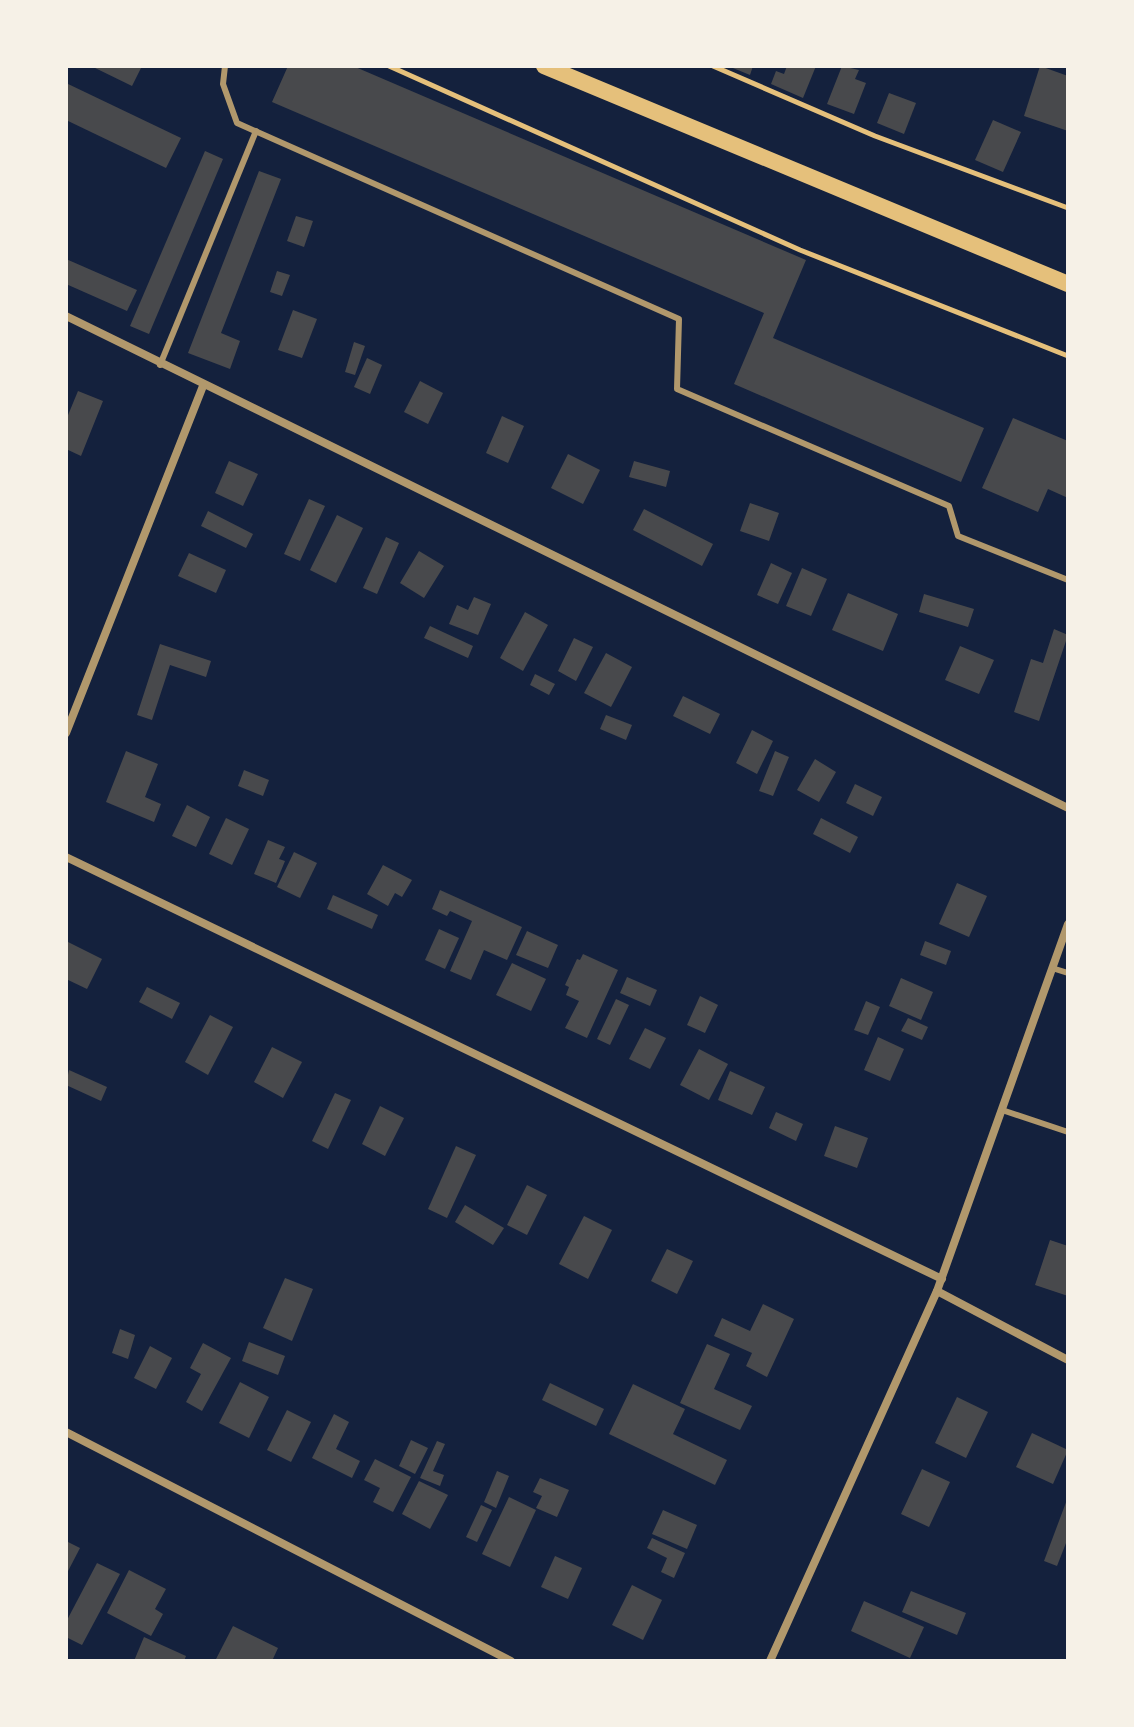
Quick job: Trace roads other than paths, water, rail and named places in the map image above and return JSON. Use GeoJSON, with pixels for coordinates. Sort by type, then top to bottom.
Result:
{"type":"FeatureCollection","features":[{"type":"Feature","properties":{"kind":"main road"},"geometry":{"type":"LineString","coordinates":[[544,66],[1068,284]]}},
{"type":"Feature","properties":{"kind":"street"},"geometry":{"type":"LineString","coordinates":[[66,316],[160,365],[1068,808]]}},
{"type":"Feature","properties":{"kind":"street"},"geometry":{"type":"LineString","coordinates":[[66,733],[203,386]]}},
{"type":"Feature","properties":{"kind":"street"},"geometry":{"type":"LineString","coordinates":[[66,857],[942,1279]]}},
{"type":"Feature","properties":{"kind":"street"},"geometry":{"type":"LineString","coordinates":[[770,1661],[942,1279],[1068,924]]}},
{"type":"Feature","properties":{"kind":"street"},"geometry":{"type":"LineString","coordinates":[[937,1291],[1068,1360]]}},
{"type":"Feature","properties":{"kind":"street"},"geometry":{"type":"LineString","coordinates":[[66,1432],[511,1661]]}},
{"type":"Feature","properties":{"kind":"lane"},"geometry":{"type":"LineString","coordinates":[[225,66],[223,84],[237,123],[679,319],[677,389],[949,506],[958,536],[1068,580]]}},
{"type":"Feature","properties":{"kind":"lane"},"geometry":{"type":"LineString","coordinates":[[160,365],[256,131]]}},
{"type":"Feature","properties":{"kind":"lane"},"geometry":{"type":"LineString","coordinates":[[1052,968],[1068,973]]}},
{"type":"Feature","properties":{"kind":"lane"},"geometry":{"type":"LineString","coordinates":[[1002,1110],[1068,1132]]}}]}
